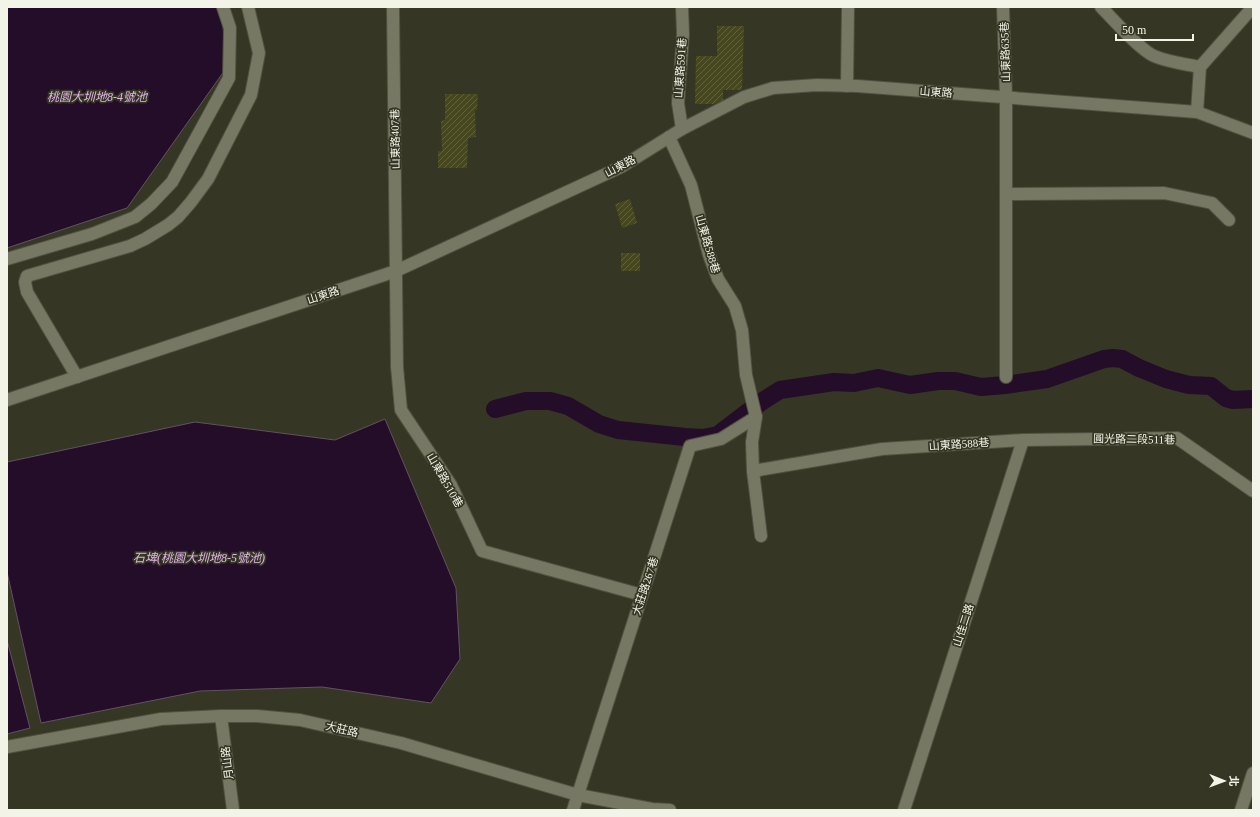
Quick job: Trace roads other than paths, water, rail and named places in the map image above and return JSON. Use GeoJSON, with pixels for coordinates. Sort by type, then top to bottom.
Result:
{"type":"FeatureCollection","features":[{"type":"Feature","properties":{"kind":"street"},"geometry":{"type":"LineString","coordinates":[[7,259],[92,234],[135,217],[151,204],[172,182],[229,78],[230,28],[223,7]]}},
{"type":"Feature","properties":{"kind":"street"},"geometry":{"type":"LineString","coordinates":[[77,377],[27,292],[24,282],[27,276],[106,254],[140,242],[173,221],[191,202],[208,179],[251,95],[259,53],[248,7]]}},
{"type":"Feature","properties":{"kind":"street","name":"山東路407巷"},"geometry":{"type":"LineString","coordinates":[[393,7],[396,271]]}},
{"type":"Feature","properties":{"kind":"street","name":"山東路591巷"},"geometry":{"type":"LineString","coordinates":[[682,7],[683,34],[678,103],[682,129]]}},
{"type":"Feature","properties":{"kind":"street"},"geometry":{"type":"LineString","coordinates":[[847,86],[848,7]]}},
{"type":"Feature","properties":{"kind":"street","name":"山東路635巷"},"geometry":{"type":"LineString","coordinates":[[1003,7],[1006,97],[1006,377]]}},
{"type":"Feature","properties":{"kind":"street"},"geometry":{"type":"LineString","coordinates":[[1100,7],[1137,43],[1153,55],[1200,67]]}},
{"type":"Feature","properties":{"kind":"street"},"geometry":{"type":"LineString","coordinates":[[1197,112],[1200,67],[1253,7]]}},
{"type":"Feature","properties":{"kind":"street","name":"山東路"},"geometry":{"type":"LineString","coordinates":[[7,400],[396,271],[621,167],[682,129],[744,97],[773,88],[847,86],[1197,112],[1253,133]]}},
{"type":"Feature","properties":{"kind":"street","name":"山東路588巷"},"geometry":{"type":"LineString","coordinates":[[669,138],[691,185],[718,279],[735,306],[742,330],[746,375],[756,417],[752,442],[753,471],[761,536]]}},
{"type":"Feature","properties":{"kind":"street"},"geometry":{"type":"LineString","coordinates":[[1006,194],[1164,193],[1212,203],[1229,220]]}},
{"type":"Feature","properties":{"kind":"street","name":"山東路510巷"},"geometry":{"type":"LineString","coordinates":[[396,271],[396,367],[400,410],[451,485],[482,551],[642,594]]}},
{"type":"Feature","properties":{"kind":"street","name":"大莊路267巷"},"geometry":{"type":"LineString","coordinates":[[573,810],[690,446],[720,439],[756,417]]}},
{"type":"Feature","properties":{"kind":"street","name":"圓光路二段511巷"},"geometry":{"type":"LineString","coordinates":[[1023,440],[1177,438],[1253,491]]}},
{"type":"Feature","properties":{"kind":"street","name":"山東路588巷"},"geometry":{"type":"LineString","coordinates":[[753,471],[882,449],[1023,440]]}},
{"type":"Feature","properties":{"kind":"street","name":"山佳二路"},"geometry":{"type":"LineString","coordinates":[[904,810],[1023,440]]}},
{"type":"Feature","properties":{"kind":"street","name":"月山路"},"geometry":{"type":"LineString","coordinates":[[221,716],[233,810]]}},
{"type":"Feature","properties":{"kind":"street","name":"大莊路"},"geometry":{"type":"LineString","coordinates":[[7,747],[161,719],[257,716],[308,721],[401,743],[578,795],[652,810],[670,810]]}},
{"type":"Feature","properties":{"kind":"street"},"geometry":{"type":"LineString","coordinates":[[1241,810],[1253,773]]}},
{"type":"Feature","properties":{"kind":"water","name":"桃園大圳地8-4號池"},"geometry":{"type":"Polygon","coordinates":[[[7,7],[221,7],[227,67],[127,208],[7,248],[7,7]]]}},
{"type":"Feature","properties":{"kind":"water","name":"石埤(桃園大圳地8-5號池)"},"geometry":{"type":"Polygon","coordinates":[[[385,419],[456,588],[460,659],[431,703],[322,687],[200,691],[41,723],[7,572],[7,462],[195,422],[335,440],[385,419]]]}},
{"type":"Feature","properties":{"kind":"water"},"geometry":{"type":"Polygon","coordinates":[[[7,640],[30,728],[7,734],[7,640]]]}},
{"type":"Feature","properties":{"kind":"waterway"},"geometry":{"type":"LineString","coordinates":[[495,409],[526,401],[550,401],[568,406],[599,424],[618,430],[703,438],[718,435],[761,402],[780,390],[834,382],[854,383],[878,378],[910,385],[938,381],[955,381],[981,387],[1005,385],[1047,379],[1104,359],[1113,358],[1122,359],[1166,379],[1189,385],[1211,386],[1226,398],[1233,400],[1253,399]]}}]}
